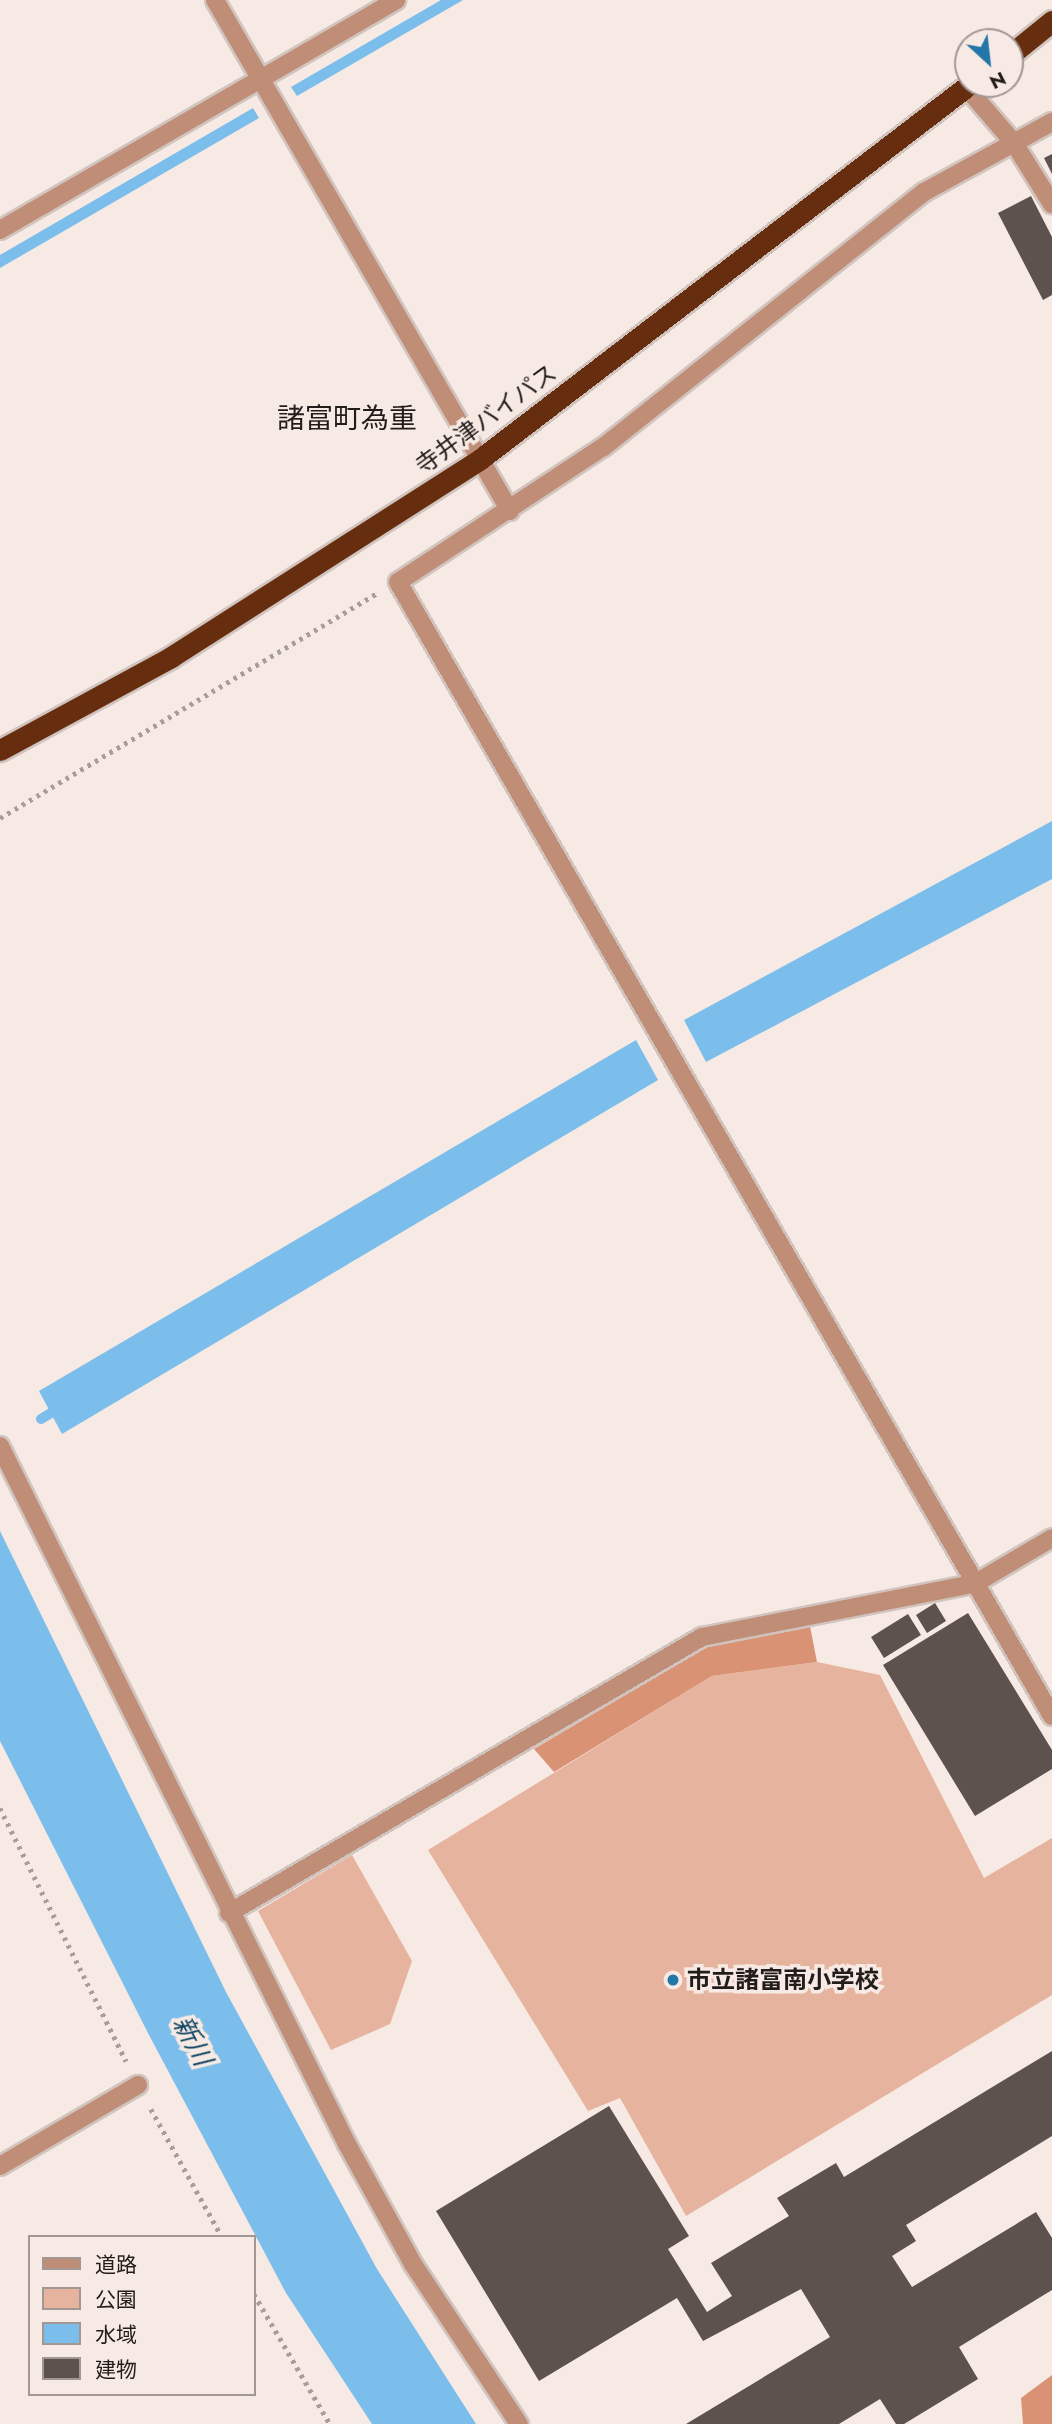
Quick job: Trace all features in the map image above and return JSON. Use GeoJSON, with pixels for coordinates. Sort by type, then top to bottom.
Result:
{"type":"FeatureCollection","features":[{"type":"Feature","properties":{"kind":"highway"},"geometry":{"type":"LineString","coordinates":[[1024,44],[1052,21]]}},
{"type":"Feature","properties":{"kind":"highway","name":"寺井津バイパス"},"geometry":{"type":"LineString","coordinates":[[0,750],[171,657],[479,460],[954,97]]}},
{"type":"Feature","properties":{"kind":"street"},"geometry":{"type":"LineString","coordinates":[[215,0],[510,511]]}},
{"type":"Feature","properties":{"kind":"street"},"geometry":{"type":"LineString","coordinates":[[0,230],[396,0]]}},
{"type":"Feature","properties":{"kind":"street"},"geometry":{"type":"LineString","coordinates":[[978,98],[1014,143],[1052,205]]}},
{"type":"Feature","properties":{"kind":"street"},"geometry":{"type":"LineString","coordinates":[[1052,122],[924,192],[603,447],[510,511],[398,582],[1052,1716]]}},
{"type":"Feature","properties":{"kind":"street"},"geometry":{"type":"LineString","coordinates":[[0,1446],[229,1913],[413,2264],[519,2424]]}},
{"type":"Feature","properties":{"kind":"street"},"geometry":{"type":"LineString","coordinates":[[229,1913],[487,1769],[702,1637],[976,1583],[1052,1538]]}},
{"type":"Feature","properties":{"kind":"street"},"geometry":{"type":"LineString","coordinates":[[0,2166],[138,2085]]}},
{"type":"Feature","properties":{"kind":"path"},"geometry":{"type":"LineString","coordinates":[[0,818],[398,582]]}},
{"type":"Feature","properties":{"kind":"path"},"geometry":{"type":"LineString","coordinates":[[0,1808],[138,2085],[221,2235]]}},
{"type":"Feature","properties":{"kind":"path"},"geometry":{"type":"LineString","coordinates":[[256,2297],[330,2424]]}},
{"type":"Feature","properties":{"kind":"green space"},"geometry":{"type":"Polygon","coordinates":[[[817,1662],[880,1675],[984,1878],[1052,1838],[1052,1995],[686,2216],[620,2098],[588,2111],[428,1850],[712,1676],[817,1662]]]}},
{"type":"Feature","properties":{"kind":"green space"},"geometry":{"type":"Polygon","coordinates":[[[352,1855],[412,1961],[390,2024],[331,2050],[258,1911],[352,1855]]]}},
{"type":"Feature","properties":{"kind":"shaded area"},"geometry":{"type":"Polygon","coordinates":[[[810,1626],[817,1662],[712,1676],[554,1772],[534,1749],[708,1646],[810,1626]]]}},
{"type":"Feature","properties":{"kind":"shaded area"},"geometry":{"type":"Polygon","coordinates":[[[1052,2375],[1052,2424],[1023,2424],[1021,2398],[1052,2375]]]}},
{"type":"Feature","properties":{"kind":"water"},"geometry":{"type":"Polygon","coordinates":[[[441,0],[463,0],[297,96],[291,87],[441,0]]]}},
{"type":"Feature","properties":{"kind":"water"},"geometry":{"type":"Polygon","coordinates":[[[253,108],[259,118],[0,268],[0,255],[253,108]]]}},
{"type":"Feature","properties":{"kind":"water"},"geometry":{"type":"Polygon","coordinates":[[[1052,821],[1052,879],[706,1062],[684,1020],[1052,821]]]}},
{"type":"Feature","properties":{"kind":"water"},"geometry":{"type":"Polygon","coordinates":[[[636,1040],[658,1080],[62,1434],[39,1391],[636,1040]]]}},
{"type":"Feature","properties":{"kind":"water","name":"新川"},"geometry":{"type":"Polygon","coordinates":[[[0,1531],[226,1992],[377,2269],[476,2424],[372,2424],[286,2293],[149,2035],[0,1741],[0,1531]]]}},
{"type":"Feature","properties":{"kind":"building"},"geometry":{"type":"Polygon","coordinates":[[[1052,154],[1052,174],[1044,158],[1052,154]]]}},
{"type":"Feature","properties":{"kind":"building"},"geometry":{"type":"Polygon","coordinates":[[[1031,196],[1052,237],[1052,295],[1043,300],[998,213],[1031,196]]]}},
{"type":"Feature","properties":{"kind":"building"},"geometry":{"type":"Polygon","coordinates":[[[935,1603],[946,1621],[927,1633],[916,1615],[935,1603]]]}},
{"type":"Feature","properties":{"kind":"building"},"geometry":{"type":"Polygon","coordinates":[[[968,1613],[1052,1750],[1052,1769],[975,1816],[883,1665],[968,1613]]]}},
{"type":"Feature","properties":{"kind":"building"},"geometry":{"type":"Polygon","coordinates":[[[908,1614],[921,1635],[884,1658],[871,1637],[908,1614]]]}},
{"type":"Feature","properties":{"kind":"building"},"geometry":{"type":"Polygon","coordinates":[[[1052,2051],[1052,2136],[906,2225],[916,2241],[892,2256],[912,2287],[1036,2212],[1052,2238],[1052,2290],[959,2347],[978,2379],[904,2424],[896,2424],[880,2399],[839,2424],[686,2424],[830,2337],[801,2289],[703,2341],[677,2298],[539,2381],[436,2211],[609,2106],[689,2236],[668,2249],[707,2312],[732,2296],[711,2263],[789,2216],[777,2198],[836,2163],[844,2177],[1052,2051]]]}},
{"type":"Feature","properties":{"kind":"waterway"},"geometry":{"type":"LineString","coordinates":[[41,1419],[63,1406]]}},
{"type":"Feature","properties":{"kind":"place","name":"市立諸富南小学校"},"geometry":{"type":"Point","coordinates":[673,1980]}},
{"type":"Feature","properties":{"kind":"district","name":"諸富町為重"},"geometry":{"type":"Point","coordinates":[347,419]}}]}
